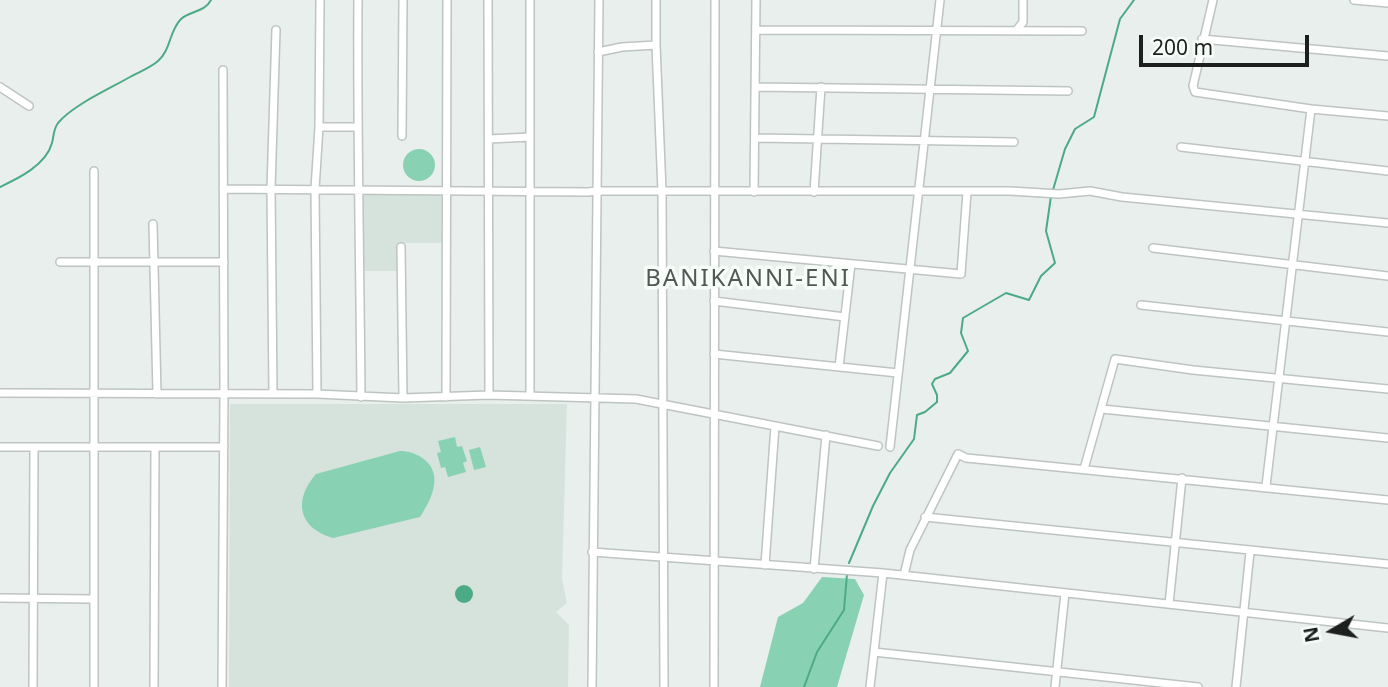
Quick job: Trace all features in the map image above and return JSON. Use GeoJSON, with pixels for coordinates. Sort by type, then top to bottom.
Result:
{"type":"FeatureCollection","features":[{"type":"Feature","properties":{"kind":"street"},"geometry":{"type":"LineString","coordinates":[[317,394],[315,189],[319,127],[320,0]]}},
{"type":"Feature","properties":{"kind":"street"},"geometry":{"type":"LineString","coordinates":[[358,0],[361,397]]}},
{"type":"Feature","properties":{"kind":"street"},"geometry":{"type":"LineString","coordinates":[[402,0],[402,136]]}},
{"type":"Feature","properties":{"kind":"street"},"geometry":{"type":"LineString","coordinates":[[446,397],[447,0]]}},
{"type":"Feature","properties":{"kind":"street"},"geometry":{"type":"LineString","coordinates":[[488,0],[489,395]]}},
{"type":"Feature","properties":{"kind":"street"},"geometry":{"type":"LineString","coordinates":[[530,0],[530,396]]}},
{"type":"Feature","properties":{"kind":"street"},"geometry":{"type":"LineString","coordinates":[[592,687],[599,0]]}},
{"type":"Feature","properties":{"kind":"street"},"geometry":{"type":"LineString","coordinates":[[656,0],[662,191],[664,687]]}},
{"type":"Feature","properties":{"kind":"street"},"geometry":{"type":"LineString","coordinates":[[714,687],[715,0]]}},
{"type":"Feature","properties":{"kind":"street"},"geometry":{"type":"LineString","coordinates":[[754,192],[756,0]]}},
{"type":"Feature","properties":{"kind":"street"},"geometry":{"type":"LineString","coordinates":[[890,447],[940,0]]}},
{"type":"Feature","properties":{"kind":"street"},"geometry":{"type":"LineString","coordinates":[[1016,31],[1023,22],[1023,0]]}},
{"type":"Feature","properties":{"kind":"street"},"geometry":{"type":"LineString","coordinates":[[1213,0],[1202,39],[1193,86],[1195,92],[1311,109],[1388,116]]}},
{"type":"Feature","properties":{"kind":"street"},"geometry":{"type":"LineString","coordinates":[[1354,0],[1388,3]]}},
{"type":"Feature","properties":{"kind":"street"},"geometry":{"type":"LineString","coordinates":[[273,394],[271,188],[276,30]]}},
{"type":"Feature","properties":{"kind":"street"},"geometry":{"type":"LineString","coordinates":[[757,30],[1083,31]]}},
{"type":"Feature","properties":{"kind":"street"},"geometry":{"type":"LineString","coordinates":[[1202,39],[1388,56]]}},
{"type":"Feature","properties":{"kind":"street"},"geometry":{"type":"LineString","coordinates":[[598,52],[656,45]]}},
{"type":"Feature","properties":{"kind":"street"},"geometry":{"type":"LineString","coordinates":[[222,687],[223,70]]}},
{"type":"Feature","properties":{"kind":"street"},"geometry":{"type":"LineString","coordinates":[[0,86],[29,106]]}},
{"type":"Feature","properties":{"kind":"street"},"geometry":{"type":"LineString","coordinates":[[756,87],[1068,90]]}},
{"type":"Feature","properties":{"kind":"street"},"geometry":{"type":"LineString","coordinates":[[814,192],[821,87]]}},
{"type":"Feature","properties":{"kind":"street"},"geometry":{"type":"LineString","coordinates":[[1266,486],[1311,109]]}},
{"type":"Feature","properties":{"kind":"street"},"geometry":{"type":"LineString","coordinates":[[319,127],[357,127]]}},
{"type":"Feature","properties":{"kind":"street"},"geometry":{"type":"LineString","coordinates":[[489,139],[530,137]]}},
{"type":"Feature","properties":{"kind":"street"},"geometry":{"type":"LineString","coordinates":[[756,138],[1014,142]]}},
{"type":"Feature","properties":{"kind":"street"},"geometry":{"type":"LineString","coordinates":[[1181,147],[1388,171]]}},
{"type":"Feature","properties":{"kind":"street"},"geometry":{"type":"LineString","coordinates":[[94,171],[94,687]]}},
{"type":"Feature","properties":{"kind":"street"},"geometry":{"type":"LineString","coordinates":[[223,189],[530,192],[1010,191],[1059,194],[1090,191],[1122,197],[1388,223]]}},
{"type":"Feature","properties":{"kind":"street"},"geometry":{"type":"LineString","coordinates":[[714,251],[961,274],[967,192]]}},
{"type":"Feature","properties":{"kind":"street"},"geometry":{"type":"LineString","coordinates":[[153,223],[157,394]]}},
{"type":"Feature","properties":{"kind":"street"},"geometry":{"type":"LineString","coordinates":[[401,247],[404,398]]}},
{"type":"Feature","properties":{"kind":"street"},"geometry":{"type":"LineString","coordinates":[[1153,248],[1388,276]]}},
{"type":"Feature","properties":{"kind":"street"},"geometry":{"type":"LineString","coordinates":[[60,262],[224,262]]}},
{"type":"Feature","properties":{"kind":"street"},"geometry":{"type":"LineString","coordinates":[[839,367],[851,264]]}},
{"type":"Feature","properties":{"kind":"street"},"geometry":{"type":"LineString","coordinates":[[714,301],[845,317]]}},
{"type":"Feature","properties":{"kind":"street"},"geometry":{"type":"LineString","coordinates":[[1141,304],[1388,332]]}},
{"type":"Feature","properties":{"kind":"street"},"geometry":{"type":"LineString","coordinates":[[714,354],[898,373]]}},
{"type":"Feature","properties":{"kind":"street"},"geometry":{"type":"LineString","coordinates":[[1084,469],[1115,359],[1194,370],[1388,389]]}},
{"type":"Feature","properties":{"kind":"street"},"geometry":{"type":"LineString","coordinates":[[0,393],[317,394],[404,398],[489,395],[636,399],[878,446]]}},
{"type":"Feature","properties":{"kind":"street"},"geometry":{"type":"LineString","coordinates":[[1102,409],[1388,438]]}},
{"type":"Feature","properties":{"kind":"street"},"geometry":{"type":"LineString","coordinates":[[765,565],[775,426]]}},
{"type":"Feature","properties":{"kind":"street"},"geometry":{"type":"LineString","coordinates":[[814,569],[826,435]]}},
{"type":"Feature","properties":{"kind":"street"},"geometry":{"type":"LineString","coordinates":[[0,447],[224,447]]}},
{"type":"Feature","properties":{"kind":"street"},"geometry":{"type":"LineString","coordinates":[[33,687],[34,447]]}},
{"type":"Feature","properties":{"kind":"street"},"geometry":{"type":"LineString","coordinates":[[155,447],[155,687]]}},
{"type":"Feature","properties":{"kind":"street"},"geometry":{"type":"LineString","coordinates":[[904,575],[910,550],[958,454],[966,458],[1388,500]]}},
{"type":"Feature","properties":{"kind":"street"},"geometry":{"type":"LineString","coordinates":[[1168,604],[1182,478]]}},
{"type":"Feature","properties":{"kind":"street"},"geometry":{"type":"LineString","coordinates":[[926,517],[1388,564]]}},
{"type":"Feature","properties":{"kind":"street"},"geometry":{"type":"LineString","coordinates":[[592,552],[904,575],[1388,628]]}},
{"type":"Feature","properties":{"kind":"street"},"geometry":{"type":"LineString","coordinates":[[1236,687],[1250,552]]}},
{"type":"Feature","properties":{"kind":"street"},"geometry":{"type":"LineString","coordinates":[[870,687],[883,573]]}},
{"type":"Feature","properties":{"kind":"street"},"geometry":{"type":"LineString","coordinates":[[1055,687],[1065,593]]}},
{"type":"Feature","properties":{"kind":"street"},"geometry":{"type":"LineString","coordinates":[[0,598],[94,599]]}},
{"type":"Feature","properties":{"kind":"street"},"geometry":{"type":"LineString","coordinates":[[874,652],[1198,687]]}},
{"type":"Feature","properties":{"kind":"shaded area"},"geometry":{"type":"Polygon","coordinates":[[[419,149],[430,154],[435,165],[430,176],[419,181],[408,176],[403,165],[408,154],[419,149]]]}},
{"type":"Feature","properties":{"kind":"shaded area"},"geometry":{"type":"Polygon","coordinates":[[[363,194],[441,194],[442,243],[399,243],[399,271],[364,271],[363,194]]]}},
{"type":"Feature","properties":{"kind":"shaded area"},"geometry":{"type":"Polygon","coordinates":[[[230,404],[567,404],[562,579],[567,603],[556,612],[569,625],[568,687],[229,687],[230,404]]]}},
{"type":"Feature","properties":{"kind":"shaded area"},"geometry":{"type":"Polygon","coordinates":[[[455,437],[457,447],[462,446],[467,461],[463,463],[466,472],[448,477],[445,467],[441,468],[437,453],[441,452],[438,441],[455,437]]]}},
{"type":"Feature","properties":{"kind":"shaded area"},"geometry":{"type":"Polygon","coordinates":[[[480,447],[486,467],[474,470],[469,450],[480,447]]]}},
{"type":"Feature","properties":{"kind":"shaded area"},"geometry":{"type":"Polygon","coordinates":[[[400,451],[421,457],[433,470],[432,494],[420,517],[333,538],[312,527],[306,520],[302,503],[304,494],[316,474],[400,451]]]}},
{"type":"Feature","properties":{"kind":"shaded area"},"geometry":{"type":"Polygon","coordinates":[[[822,577],[855,579],[864,595],[837,687],[760,687],[778,617],[803,603],[822,577]]]}},
{"type":"Feature","properties":{"kind":"shaded area"},"geometry":{"type":"Polygon","coordinates":[[[460,585],[468,585],[473,594],[471,601],[460,603],[455,598],[455,590],[460,585]]]}},
{"type":"Feature","properties":{"kind":"waterway"},"geometry":{"type":"LineString","coordinates":[[0,187],[31,170],[44,158],[49,151],[56,126],[65,116],[158,61],[181,19],[205,7],[211,0]]}},
{"type":"Feature","properties":{"kind":"waterway"},"geometry":{"type":"LineString","coordinates":[[1053,190],[1065,149],[1075,129],[1094,117],[1120,19],[1134,0]]}},
{"type":"Feature","properties":{"kind":"waterway"},"geometry":{"type":"LineString","coordinates":[[849,563],[890,473],[914,439],[917,415],[937,402],[932,384],[935,379],[950,373],[968,351],[961,333],[963,318],[1006,293],[1029,300],[1041,276],[1055,263],[1046,231],[1051,196]]}},
{"type":"Feature","properties":{"kind":"waterway"},"geometry":{"type":"LineString","coordinates":[[804,687],[817,652],[844,610],[847,574]]}},
{"type":"Feature","properties":{"kind":"district","name":"BANIKANNI-ENI"},"geometry":{"type":"Point","coordinates":[748,279]}}]}
